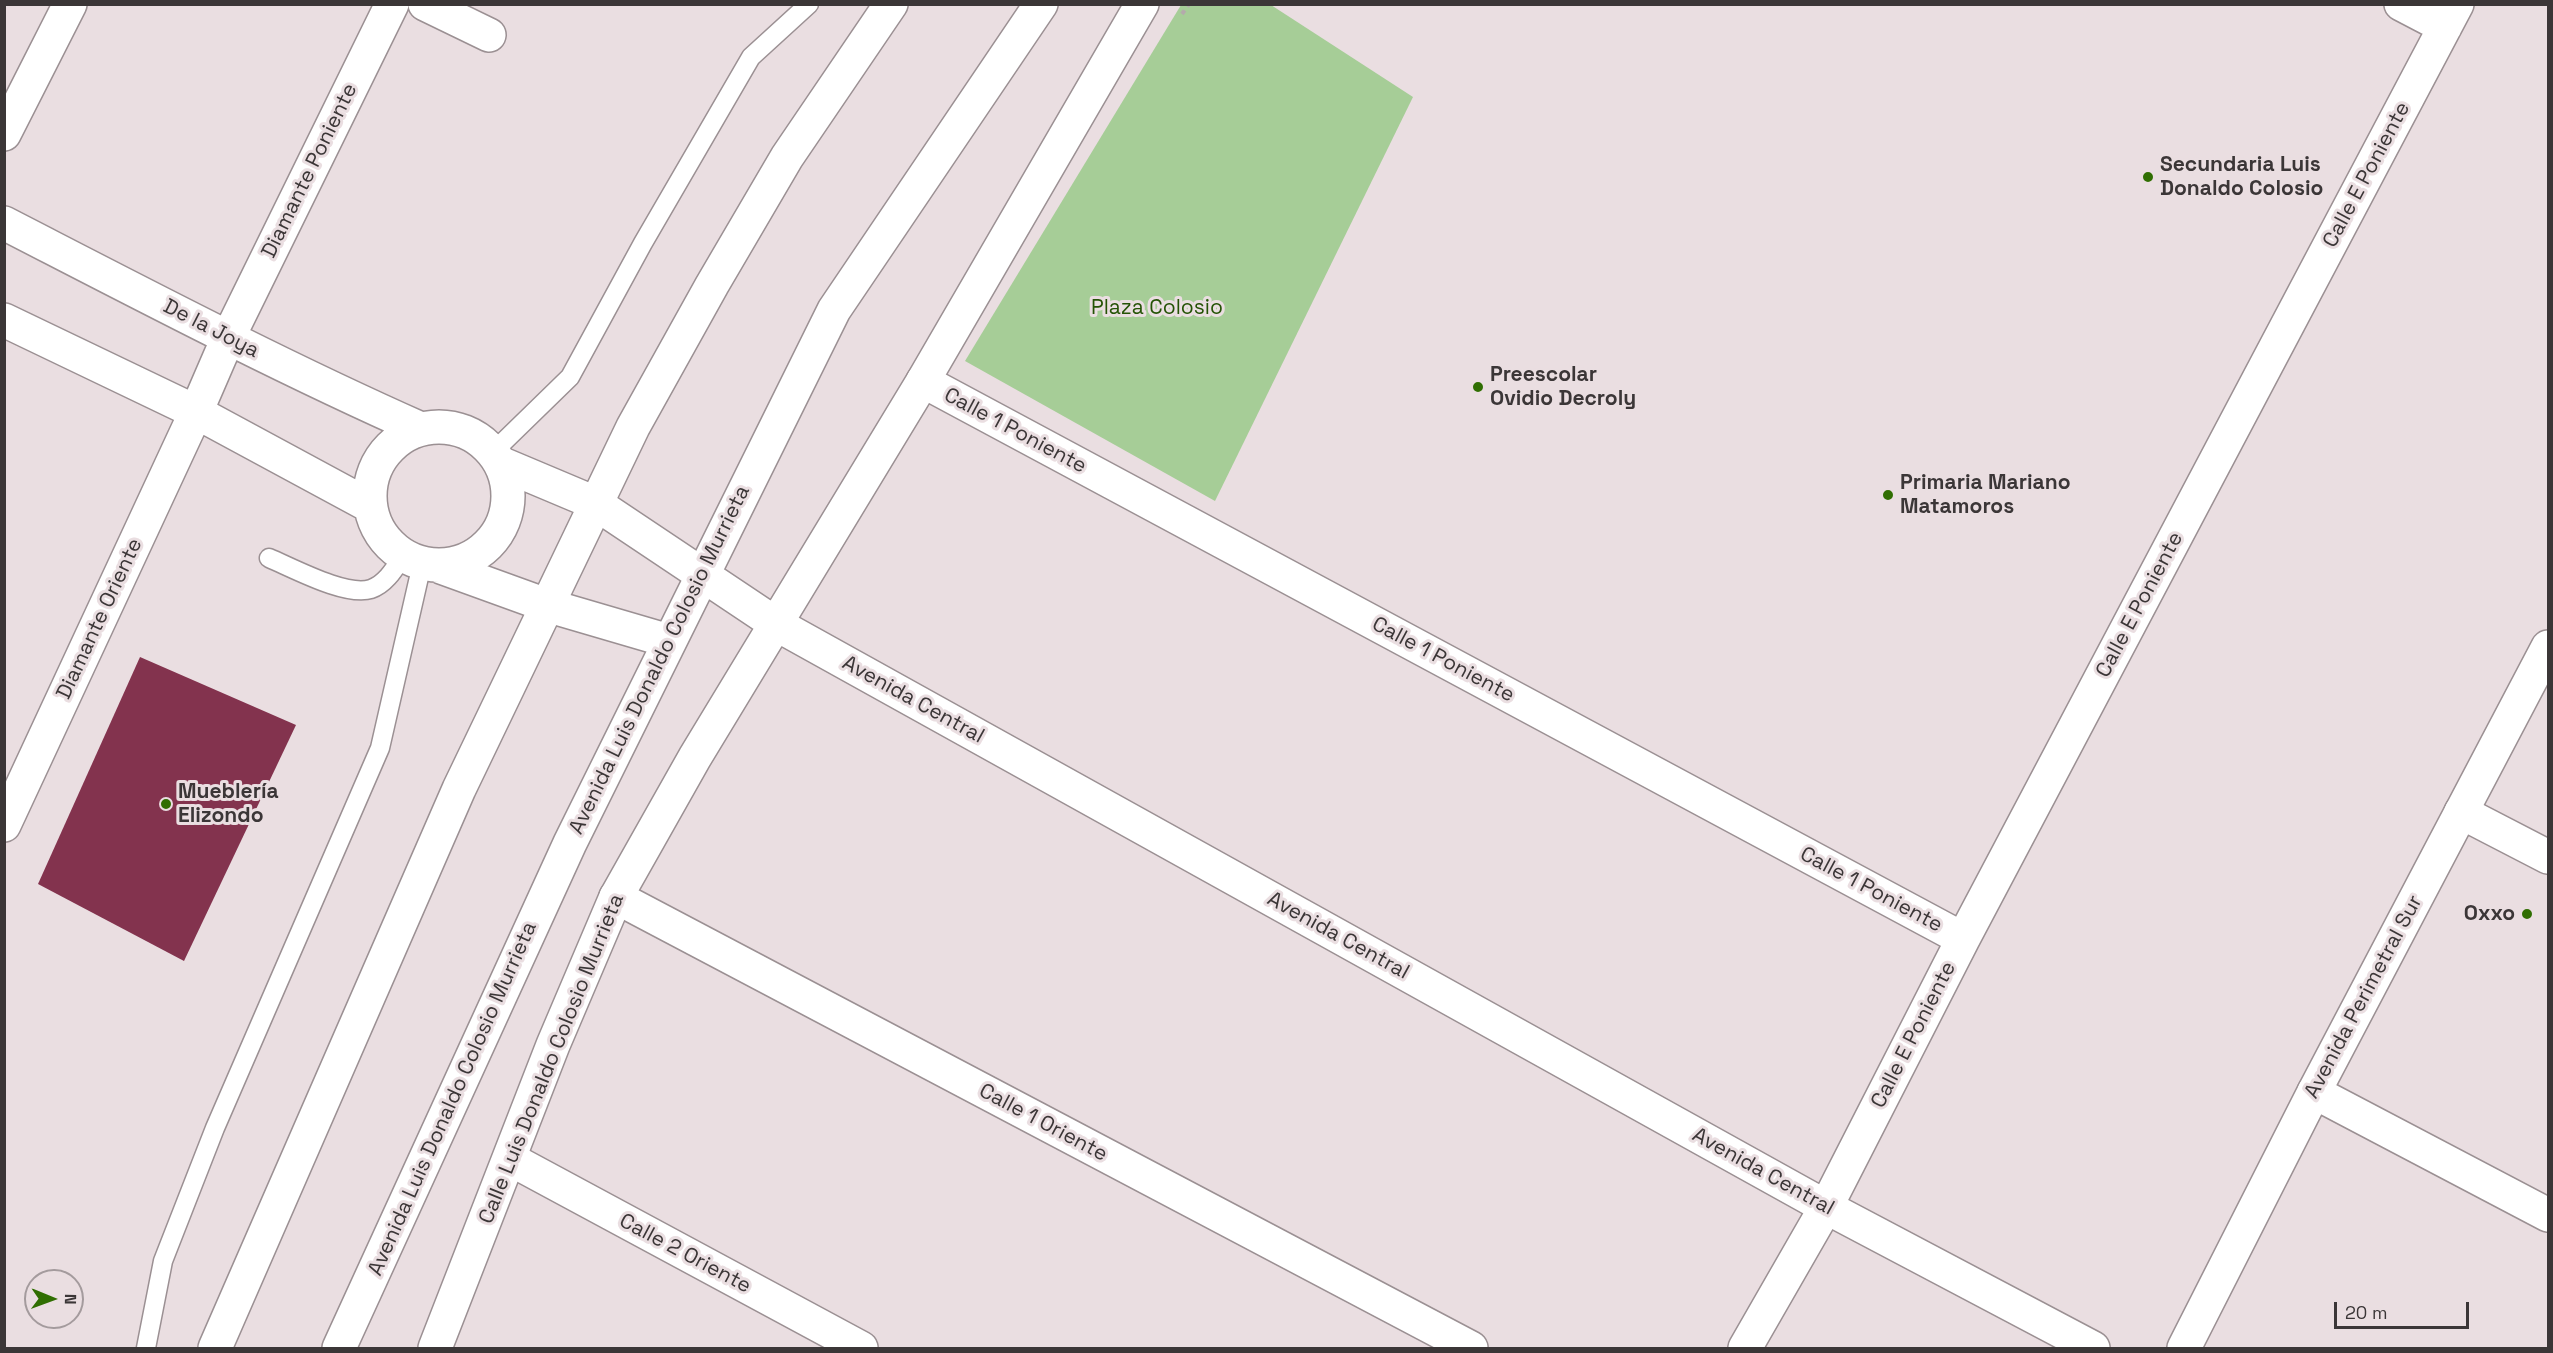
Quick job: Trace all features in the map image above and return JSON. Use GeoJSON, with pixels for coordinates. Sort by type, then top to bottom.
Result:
{"type":"FeatureCollection","features":[{"type":"Feature","properties":{"kind":"street"},"geometry":{"type":"LineString","coordinates":[[4,134],[70,4]]}},
{"type":"Feature","properties":{"kind":"street","name":"Diamante Poniente"},"geometry":{"type":"LineString","coordinates":[[196,412],[228,338],[392,4]]}},
{"type":"Feature","properties":{"kind":"street"},"geometry":{"type":"LineString","coordinates":[[425,4],[489,35]]}},
{"type":"Feature","properties":{"kind":"street"},"geometry":{"type":"LineString","coordinates":[[214,1348],[454,800],[638,417],[782,167],[891,4]]}},
{"type":"Feature","properties":{"kind":"street","name":"Avenida Luis Donaldo Colosio Murrieta"},"geometry":{"type":"LineString","coordinates":[[339,1348],[570,843],[834,310],[1041,4]]}},
{"type":"Feature","properties":{"kind":"street","name":"Calle Luis Donaldo Colosio Murrieta"},"geometry":{"type":"LineString","coordinates":[[435,1348],[553,1045],[616,897],[695,757],[923,381],[1142,4]]}},
{"type":"Feature","properties":{"kind":"street"},"geometry":{"type":"LineString","coordinates":[[2401,4],[2451,16]]}},
{"type":"Feature","properties":{"kind":"street","name":"Calle E Poniente"},"geometry":{"type":"LineString","coordinates":[[1745,1348],[1826,1207],[1963,939],[2451,16]]}},
{"type":"Feature","properties":{"kind":"street","name":"De la Joya"},"geometry":{"type":"LineString","coordinates":[[4,223],[345,396],[421,429]]}},
{"type":"Feature","properties":{"kind":"street"},"geometry":{"type":"LineString","coordinates":[[4,320],[196,412],[370,506]]}},
{"type":"Feature","properties":{"kind":"street","name":"Calle 1 Poniente"},"geometry":{"type":"LineString","coordinates":[[923,381],[1963,939]]}},
{"type":"Feature","properties":{"kind":"street","name":"Diamante Oriente"},"geometry":{"type":"LineString","coordinates":[[4,825],[196,412]]}},
{"type":"Feature","properties":{"kind":"street","name":"De la Joya"},"geometry":{"type":"LineString","coordinates":[[595,503],[496,458],[477,438],[464,431],[436,427],[421,429],[392,445],[374,473],[370,489],[370,506],[376,525],[388,543],[422,562],[546,605],[669,641]]}},
{"type":"Feature","properties":{"kind":"street"},"geometry":{"type":"LineString","coordinates":[[422,562],[460,563],[477,554],[491,542],[502,526],[507,507],[508,488],[496,458]]}},
{"type":"Feature","properties":{"kind":"street","name":"Avenida Central"},"geometry":{"type":"LineString","coordinates":[[595,503],[703,573],[776,624],[1826,1207],[2093,1348]]}},
{"type":"Feature","properties":{"kind":"street","name":"Avenida Perimetral Sur"},"geometry":{"type":"LineString","coordinates":[[2184,1348],[2314,1092],[2548,647]]}},
{"type":"Feature","properties":{"kind":"street"},"geometry":{"type":"LineString","coordinates":[[2461,812],[2548,857]]}},
{"type":"Feature","properties":{"kind":"street","name":"Calle 1 Oriente"},"geometry":{"type":"LineString","coordinates":[[616,897],[1471,1348]]}},
{"type":"Feature","properties":{"kind":"street"},"geometry":{"type":"LineString","coordinates":[[2314,1092],[2548,1215]]}},
{"type":"Feature","properties":{"kind":"street","name":"Calle 2 Oriente"},"geometry":{"type":"LineString","coordinates":[[510,1159],[861,1348]]}},
{"type":"Feature","properties":{"kind":"lane"},"geometry":{"type":"LineString","coordinates":[[496,458],[570,377],[643,243],[751,57],[808,4]]}},
{"type":"Feature","properties":{"kind":"lane"},"geometry":{"type":"LineString","coordinates":[[269,558],[349,590],[371,589],[386,579],[422,562]]}},
{"type":"Feature","properties":{"kind":"lane"},"geometry":{"type":"LineString","coordinates":[[146,1348],[164,1261],[214,1128],[380,748],[422,562]]}},
{"type":"Feature","properties":{"kind":"green space","name":"Plaza Colosio"},"geometry":{"type":"Polygon","coordinates":[[[1181,5],[1271,5],[1413,97],[1215,501],[965,361],[1181,5]]]}},
{"type":"Feature","properties":{"kind":"building","name":"Mueblería Elizondo"},"geometry":{"type":"Polygon","coordinates":[[[140,657],[296,725],[184,961],[38,884],[140,657]]]}},
{"type":"Feature","properties":{"kind":"place","name":"Secundaria Luis Donaldo Colosio"},"geometry":{"type":"Point","coordinates":[2148,177]}},
{"type":"Feature","properties":{"kind":"place","name":"Preescolar Ovidio Decroly"},"geometry":{"type":"Point","coordinates":[1478,387]}},
{"type":"Feature","properties":{"kind":"place","name":"Primaria Mariano Matamoros"},"geometry":{"type":"Point","coordinates":[1888,495]}},
{"type":"Feature","properties":{"kind":"place","name":"Mueblería Elizondo"},"geometry":{"type":"Point","coordinates":[166,804]}},
{"type":"Feature","properties":{"kind":"place","name":"Oxxo"},"geometry":{"type":"Point","coordinates":[2527,914]}}]}
